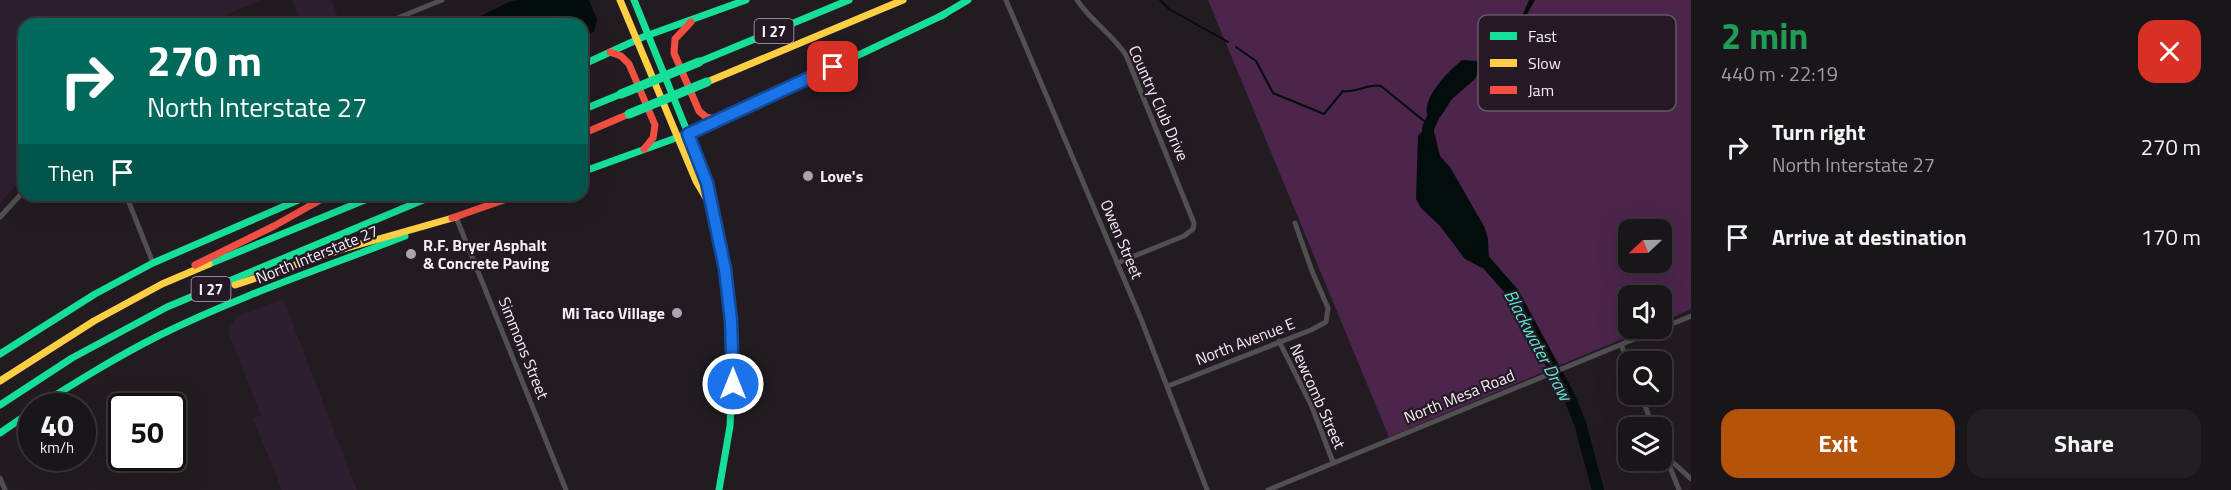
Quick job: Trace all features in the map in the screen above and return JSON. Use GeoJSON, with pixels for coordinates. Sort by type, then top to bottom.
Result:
{"type":"FeatureCollection","features":[{"type":"Feature","properties":{"kind":"main road"},"geometry":{"type":"LineString","coordinates":[[620,0],[696,181],[710,204]]}},
{"type":"Feature","properties":{"kind":"main road"},"geometry":{"type":"LineString","coordinates":[[634,0],[704,173],[725,269],[733,344],[730,426],[719,490]]}},
{"type":"Feature","properties":{"kind":"main road"},"geometry":{"type":"LineString","coordinates":[[588,62],[636,40],[746,0]]}},
{"type":"Feature","properties":{"kind":"main road","name":"I 27"},"geometry":{"type":"LineString","coordinates":[[588,108],[849,0]]}},
{"type":"Feature","properties":{"kind":"main road","name":"I 27"},"geometry":{"type":"LineString","coordinates":[[588,131],[903,0]]}},
{"type":"Feature","properties":{"kind":"main road"},"geometry":{"type":"LineString","coordinates":[[941,16],[968,0]]}},
{"type":"Feature","properties":{"kind":"main road"},"geometry":{"type":"LineString","coordinates":[[588,170],[688,134],[974,0]]}},
{"type":"Feature","properties":{"kind":"main road"},"geometry":{"type":"LineString","coordinates":[[695,18],[677,34],[672,46],[699,111],[706,117],[719,120]]}},
{"type":"Feature","properties":{"kind":"main road"},"geometry":{"type":"LineString","coordinates":[[610,52],[621,56],[629,64],[655,125],[653,138],[642,151]]}},
{"type":"Feature","properties":{"kind":"main road"},"geometry":{"type":"LineString","coordinates":[[0,354],[95,294],[153,263],[296,201]]}},
{"type":"Feature","properties":{"kind":"main road"},"geometry":{"type":"LineString","coordinates":[[162,285],[194,265],[274,226],[318,201]]}},
{"type":"Feature","properties":{"kind":"main road","name":"I 27"},"geometry":{"type":"LineString","coordinates":[[0,381],[94,321],[162,285],[362,201]]}},
{"type":"Feature","properties":{"kind":"main road","name":"I 27"},"geometry":{"type":"LineString","coordinates":[[0,405],[72,357],[167,307],[421,201]]}},
{"type":"Feature","properties":{"kind":"main road","name":"North Interstate 27"},"geometry":{"type":"LineString","coordinates":[[58,393],[159,334],[212,311],[501,201]]}},
{"type":"Feature","properties":{"kind":"main road"},"geometry":{"type":"LineString","coordinates":[[167,307],[340,250],[456,217]]}},
{"type":"Feature","properties":{"kind":"main road"},"geometry":{"type":"LineString","coordinates":[[0,433],[18,421]]}},
{"type":"Feature","properties":{"kind":"street"},"geometry":{"type":"LineString","coordinates":[[398,18],[442,0]]}},
{"type":"Feature","properties":{"kind":"street","name":"Owen Street"},"geometry":{"type":"LineString","coordinates":[[1006,0],[1168,386],[1207,490]]}},
{"type":"Feature","properties":{"kind":"street","name":"Country Club Drive"},"geometry":{"type":"LineString","coordinates":[[1077,0],[1126,55],[1194,222],[1193,229],[1184,236],[1117,263]]}},
{"type":"Feature","properties":{"kind":"street"},"geometry":{"type":"LineString","coordinates":[[0,218],[18,198]]}},
{"type":"Feature","properties":{"kind":"street"},"geometry":{"type":"LineString","coordinates":[[128,201],[153,263]]}},
{"type":"Feature","properties":{"kind":"street","name":"Simmons Street"},"geometry":{"type":"LineString","coordinates":[[456,217],[566,490]]}},
{"type":"Feature","properties":{"kind":"street","name":"North Avenue E"},"geometry":{"type":"LineString","coordinates":[[1168,386],[1323,325],[1329,316],[1328,308],[1294,223]]}},
{"type":"Feature","properties":{"kind":"street","name":"North Mesa Road"},"geometry":{"type":"LineString","coordinates":[[1672,324],[1691,316]]}},
{"type":"Feature","properties":{"kind":"street","name":"North Mesa Road"},"geometry":{"type":"LineString","coordinates":[[1268,490],[1635,339]]}},
{"type":"Feature","properties":{"kind":"street","name":"Newcomb Street"},"geometry":{"type":"LineString","coordinates":[[1279,341],[1312,407],[1333,462]]}},
{"type":"Feature","properties":{"kind":"street"},"geometry":{"type":"LineString","coordinates":[[1621,345],[1624,351]]}},
{"type":"Feature","properties":{"kind":"street"},"geometry":{"type":"LineString","coordinates":[[1672,462],[1691,479]]}},
{"type":"Feature","properties":{"kind":"street"},"geometry":{"type":"LineString","coordinates":[[1672,471],[1679,490]]}},
{"type":"Feature","properties":{"kind":"street"},"geometry":{"type":"LineString","coordinates":[[0,478],[5,490]]}},
{"type":"Feature","properties":{"kind":"shaded area"},"geometry":{"type":"Polygon","coordinates":[[[0,0],[261,0],[221,18],[18,18],[18,184],[0,203],[0,0]]]}},
{"type":"Feature","properties":{"kind":"shaded area"},"geometry":{"type":"Polygon","coordinates":[[[292,0],[331,0],[338,18],[300,18],[292,0]]]}},
{"type":"Feature","properties":{"kind":"shaded area"},"geometry":{"type":"Polygon","coordinates":[[[589,0],[597,20],[594,31],[588,35],[588,18],[476,18],[511,1],[589,0]]]}},
{"type":"Feature","properties":{"kind":"shaded area"},"geometry":{"type":"Polygon","coordinates":[[[1208,0],[1691,0],[1691,309],[1672,318],[1672,285],[1618,285],[1618,339],[1622,339],[1389,437],[1208,0]]]}},
{"type":"Feature","properties":{"kind":"shaded area"},"geometry":{"type":"Polygon","coordinates":[[[1529,0],[1535,0],[1527,15],[1522,15],[1529,0]]]}},
{"type":"Feature","properties":{"kind":"shaded area"},"geometry":{"type":"Polygon","coordinates":[[[1462,60],[1478,60],[1478,74],[1474,80],[1452,99],[1441,116],[1433,120],[1429,118],[1428,103],[1436,87],[1462,60]]]}},
{"type":"Feature","properties":{"kind":"shaded area"},"geometry":{"type":"Polygon","coordinates":[[[1425,128],[1430,129],[1435,135],[1440,156],[1450,167],[1485,228],[1489,262],[1482,268],[1465,259],[1440,226],[1421,208],[1416,199],[1418,136],[1425,128]]]}},
{"type":"Feature","properties":{"kind":"shaded area"},"geometry":{"type":"Polygon","coordinates":[[[283,299],[357,490],[282,490],[253,418],[261,415],[228,331],[236,317],[283,299]]]}},
{"type":"Feature","properties":{"kind":"waterway"},"geometry":{"type":"LineString","coordinates":[[1160,0],[1169,9],[1228,42]]}},
{"type":"Feature","properties":{"kind":"waterway"},"geometry":{"type":"LineString","coordinates":[[1236,47],[1256,61],[1273,93],[1324,114],[1343,91],[1376,85],[1381,86],[1429,125]]}},
{"type":"Feature","properties":{"kind":"waterway","name":"Blackwater Draw"},"geometry":{"type":"LineString","coordinates":[[1428,144],[1428,128],[1439,104]]}},
{"type":"Feature","properties":{"kind":"waterway","name":"Blackwater Draw"},"geometry":{"type":"LineString","coordinates":[[1477,252],[1513,293],[1569,396],[1581,426]]}},
{"type":"Feature","properties":{"kind":"waterway","name":"Blackwater Draw"},"geometry":{"type":"LineString","coordinates":[[1582,431],[1598,490]]}},
{"type":"Feature","properties":{"kind":"traffic: fast"},"geometry":{"type":"LineString","coordinates":[[634,0],[704,173],[725,269],[733,368],[730,426],[719,490]]}},
{"type":"Feature","properties":{"kind":"traffic: fast"},"geometry":{"type":"LineString","coordinates":[[588,62],[643,37],[746,0]]}},
{"type":"Feature","properties":{"kind":"traffic: fast"},"geometry":{"type":"LineString","coordinates":[[699,62],[849,0]]}},
{"type":"Feature","properties":{"kind":"traffic: fast"},"geometry":{"type":"LineString","coordinates":[[941,16],[968,0]]}},
{"type":"Feature","properties":{"kind":"traffic: fast"},"geometry":{"type":"LineString","coordinates":[[588,170],[709,126],[945,14]]}},
{"type":"Feature","properties":{"kind":"traffic: fast"},"geometry":{"type":"LineString","coordinates":[[621,94],[699,62]]}},
{"type":"Feature","properties":{"kind":"traffic: fast"},"geometry":{"type":"LineString","coordinates":[[629,114],[707,82]]}},
{"type":"Feature","properties":{"kind":"traffic: fast"},"geometry":{"type":"LineString","coordinates":[[588,108],[621,94]]}},
{"type":"Feature","properties":{"kind":"traffic: fast"},"geometry":{"type":"LineString","coordinates":[[0,354],[95,294],[153,263],[296,201]]}},
{"type":"Feature","properties":{"kind":"traffic: fast"},"geometry":{"type":"LineString","coordinates":[[209,264],[362,201]]}},
{"type":"Feature","properties":{"kind":"traffic: fast"},"geometry":{"type":"LineString","coordinates":[[0,405],[72,358],[167,307],[421,201]]}},
{"type":"Feature","properties":{"kind":"traffic: fast"},"geometry":{"type":"LineString","coordinates":[[59,393],[129,351],[190,321],[405,236]]}},
{"type":"Feature","properties":{"kind":"traffic: fast"},"geometry":{"type":"LineString","coordinates":[[0,433],[18,421]]}},
{"type":"Feature","properties":{"kind":"traffic: slow"},"geometry":{"type":"LineString","coordinates":[[620,0],[696,181],[709,203]]}},
{"type":"Feature","properties":{"kind":"traffic: slow"},"geometry":{"type":"LineString","coordinates":[[707,82],[903,0]]}},
{"type":"Feature","properties":{"kind":"traffic: slow"},"geometry":{"type":"LineString","coordinates":[[235,285],[340,250],[456,217]]}},
{"type":"Feature","properties":{"kind":"traffic: slow"},"geometry":{"type":"LineString","coordinates":[[0,381],[94,321],[162,284],[209,264]]}},
{"type":"Feature","properties":{"kind":"traffic: jam"},"geometry":{"type":"LineString","coordinates":[[691,22],[675,39],[674,53],[699,111],[706,117],[718,120]]}},
{"type":"Feature","properties":{"kind":"traffic: jam"},"geometry":{"type":"LineString","coordinates":[[610,52],[621,56],[629,64],[655,125],[653,138],[644,149]]}},
{"type":"Feature","properties":{"kind":"traffic: jam"},"geometry":{"type":"LineString","coordinates":[[588,131],[629,114]]}},
{"type":"Feature","properties":{"kind":"traffic: jam"},"geometry":{"type":"LineString","coordinates":[[195,265],[318,201]]}},
{"type":"Feature","properties":{"kind":"traffic: jam"},"geometry":{"type":"LineString","coordinates":[[452,218],[501,201]]}},
{"type":"Feature","properties":{"kind":"place","name":"Love's"},"geometry":{"type":"Point","coordinates":[808,176]}},
{"type":"Feature","properties":{"kind":"place","name":"R.F. Bryer Asphalt & Concrete Paving"},"geometry":{"type":"Point","coordinates":[411,254]}},
{"type":"Feature","properties":{"kind":"place","name":"Mi Taco Village"},"geometry":{"type":"Point","coordinates":[677,313]}},
{"type":"Feature","properties":{"kind":"route"},"geometry":{"type":"LineString","coordinates":[[733,384],[733,344],[722,252],[707,183],[688,134],[833,67]]}}]}
